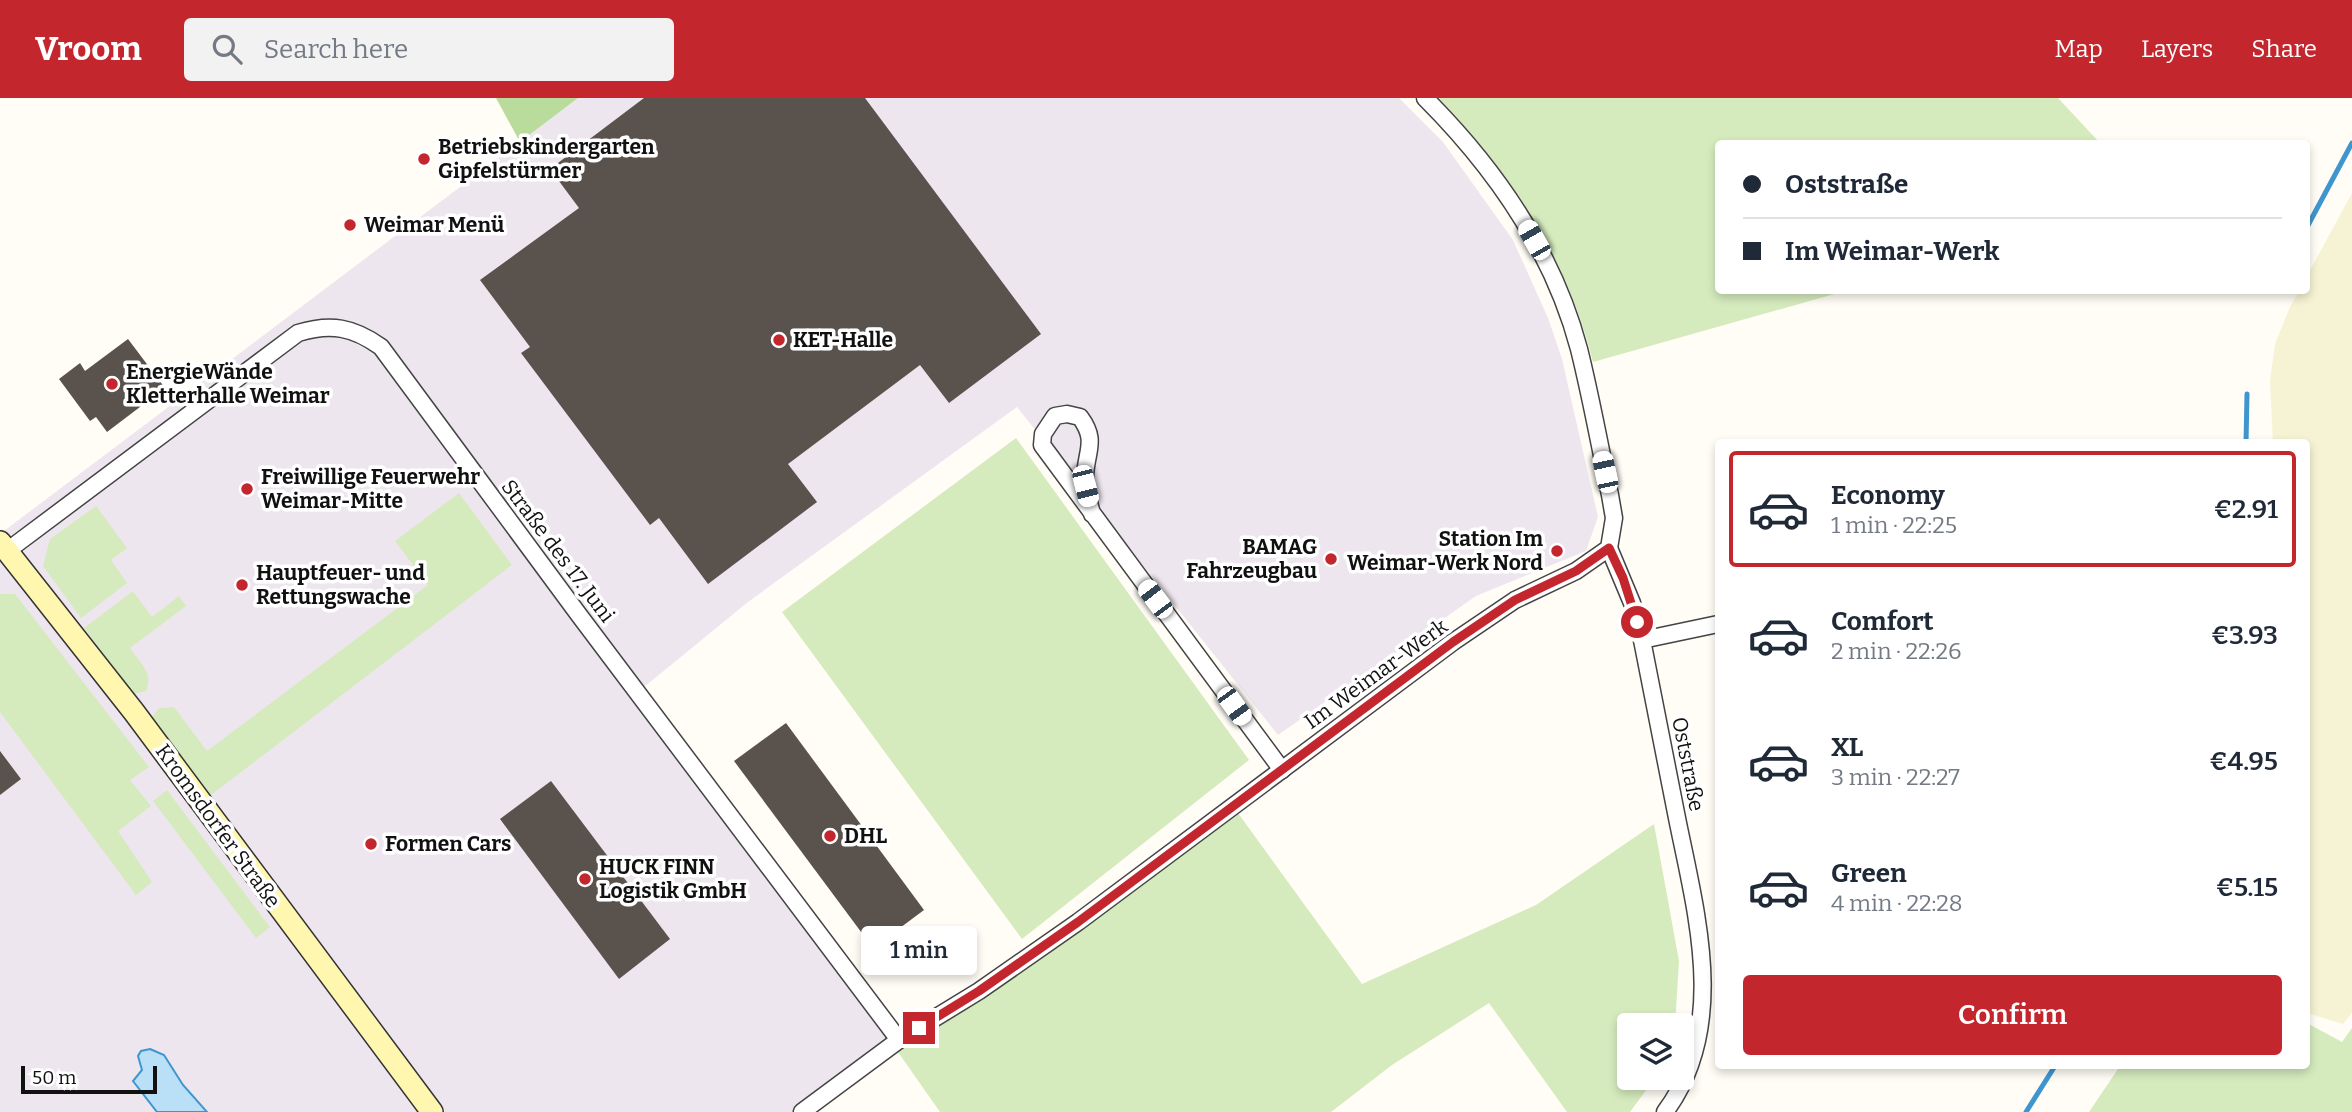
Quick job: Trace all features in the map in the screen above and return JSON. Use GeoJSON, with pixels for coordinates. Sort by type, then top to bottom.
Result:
{"type":"FeatureCollection","features":[{"type":"Feature","properties":{"kind":"street"},"geometry":{"type":"LineString","coordinates":[[1425,98],[1456,129],[1501,184],[1543,254],[1558,287],[1578,349],[1610,495],[1614,517],[1609,548]]}},
{"type":"Feature","properties":{"kind":"street","name":"Straße des 17. Juni"},"geometry":{"type":"LineString","coordinates":[[3,547],[298,333],[317,327],[359,332],[381,347],[579,615],[900,1040]]}},
{"type":"Feature","properties":{"kind":"street"},"geometry":{"type":"LineString","coordinates":[[1092,514],[1085,474],[1091,443],[1089,429],[1080,417],[1067,414],[1055,416],[1043,434],[1042,445],[1092,514],[1282,770]]}},
{"type":"Feature","properties":{"kind":"street","name":"Kromsdorfer Straße"},"geometry":{"type":"LineString","coordinates":[[3,547],[134,712],[432,1112]]}},
{"type":"Feature","properties":{"kind":"street","name":"Oststraße"},"geometry":{"type":"LineString","coordinates":[[1609,548],[1632,603],[1642,640],[1697,921],[1702,963],[1698,1037],[1680,1089],[1665,1112]]}},
{"type":"Feature","properties":{"kind":"street","name":"Im Weimar-Werk"},"geometry":{"type":"LineString","coordinates":[[802,1112],[900,1040],[979,991],[1078,922],[1453,642],[1515,600],[1576,571],[1609,548]]}},
{"type":"Feature","properties":{"kind":"street"},"geometry":{"type":"LineString","coordinates":[[1642,640],[1715,625]]}},
{"type":"Feature","properties":{"kind":"shaded area"},"geometry":{"type":"Polygon","coordinates":[[[578,98],[1399,98],[1443,142],[1513,240],[1548,318],[1562,359],[1598,517],[1586,551],[1476,596],[1278,735],[1017,407],[748,602],[638,692],[899,1040],[802,1112],[0,1112],[0,534],[578,98]]]}},
{"type":"Feature","properties":{"kind":"shaded area"},"geometry":{"type":"Polygon","coordinates":[[[2352,193],[2352,1013],[2343,1024],[2310,1014],[2310,439],[2273,439],[2270,381],[2275,344],[2290,307],[2297,294],[2310,294],[2310,270],[2352,193]]]}},
{"type":"Feature","properties":{"kind":"green space"},"geometry":{"type":"Polygon","coordinates":[[[496,98],[578,98],[520,142],[496,98]]]}},
{"type":"Feature","properties":{"kind":"green space"},"geometry":{"type":"Polygon","coordinates":[[[1439,98],[2058,98],[2097,140],[1715,140],[1715,294],[1834,294],[1593,362],[1568,288],[1534,219],[1466,127],[1439,98]]]}},
{"type":"Feature","properties":{"kind":"green space"},"geometry":{"type":"Polygon","coordinates":[[[1016,438],[1249,760],[1022,939],[782,612],[1016,438]]]}},
{"type":"Feature","properties":{"kind":"green space"},"geometry":{"type":"Polygon","coordinates":[[[459,493],[512,565],[211,795],[152,717],[159,708],[174,707],[207,751],[428,585],[395,541],[459,493]]]}},
{"type":"Feature","properties":{"kind":"green space"},"geometry":{"type":"Polygon","coordinates":[[[96,506],[127,548],[111,560],[127,583],[81,618],[43,566],[50,539],[96,506]]]}},
{"type":"Feature","properties":{"kind":"green space"},"geometry":{"type":"Polygon","coordinates":[[[133,591],[152,617],[179,596],[186,606],[130,648],[145,668],[148,679],[146,691],[134,694],[84,628],[133,591]]]}},
{"type":"Feature","properties":{"kind":"green space"},"geometry":{"type":"Polygon","coordinates":[[[0,594],[15,594],[149,767],[130,780],[151,806],[118,831],[152,882],[136,895],[0,712],[0,594]]]}},
{"type":"Feature","properties":{"kind":"green space"},"geometry":{"type":"Polygon","coordinates":[[[167,790],[270,927],[256,938],[153,801],[167,790]]]}},
{"type":"Feature","properties":{"kind":"green space"},"geometry":{"type":"Polygon","coordinates":[[[1238,813],[1362,984],[1536,905],[1654,824],[1679,961],[1676,1013],[1617,1013],[1617,1090],[1646,1090],[1630,1112],[1567,1112],[1489,1003],[1392,1065],[1331,1112],[940,1112],[898,1052],[1238,813]]]}},
{"type":"Feature","properties":{"kind":"green space"},"geometry":{"type":"Polygon","coordinates":[[[2310,1025],[2342,1042],[2352,1028],[2352,1112],[2089,1112],[2118,1069],[2310,1069],[2310,1025]]]}},
{"type":"Feature","properties":{"kind":"water"},"geometry":{"type":"Polygon","coordinates":[[[150,1049],[164,1055],[183,1085],[207,1112],[157,1112],[133,1081],[142,1070],[138,1056],[141,1051],[150,1049]]]}},
{"type":"Feature","properties":{"kind":"building","name":"KET-Halle"},"geometry":{"type":"Polygon","coordinates":[[[644,98],[865,98],[1041,334],[949,403],[920,365],[788,464],[817,502],[708,584],[659,518],[650,525],[521,353],[530,347],[480,280],[579,208],[550,169],[644,98]]]}},
{"type":"Feature","properties":{"kind":"building","name":"EnergieWände Kletterhalle Weimar"},"geometry":{"type":"Polygon","coordinates":[[[128,339],[165,388],[107,432],[96,417],[90,421],[59,379],[80,363],[85,371],[128,339]]]}},
{"type":"Feature","properties":{"kind":"building","name":"DHL"},"geometry":{"type":"Polygon","coordinates":[[[786,723],[924,910],[873,948],[734,761],[786,723]]]}},
{"type":"Feature","properties":{"kind":"building"},"geometry":{"type":"Polygon","coordinates":[[[0,751],[21,779],[0,795],[0,751]]]}},
{"type":"Feature","properties":{"kind":"building","name":"HUCK FINN Logistik GmbH"},"geometry":{"type":"Polygon","coordinates":[[[551,781],[670,939],[619,979],[500,819],[551,781]]]}},
{"type":"Feature","properties":{"kind":"waterway"},"geometry":{"type":"LineString","coordinates":[[2310,222],[2352,143]]}},
{"type":"Feature","properties":{"kind":"waterway"},"geometry":{"type":"LineString","coordinates":[[2246,439],[2247,394]]}},
{"type":"Feature","properties":{"kind":"waterway"},"geometry":{"type":"LineString","coordinates":[[2026,1112],[2053,1069]]}},
{"type":"Feature","properties":{"kind":"place","name":"Betriebskindergarten Gipfelstürmer"},"geometry":{"type":"Point","coordinates":[424,159]}},
{"type":"Feature","properties":{"kind":"place","name":"Weimar Menü"},"geometry":{"type":"Point","coordinates":[350,225]}},
{"type":"Feature","properties":{"kind":"place","name":"KET-Halle"},"geometry":{"type":"Point","coordinates":[779,340]}},
{"type":"Feature","properties":{"kind":"place","name":"EnergieWände Kletterhalle Weimar"},"geometry":{"type":"Point","coordinates":[112,384]}},
{"type":"Feature","properties":{"kind":"place","name":"Freiwillige Feuerwehr Weimar-Mitte"},"geometry":{"type":"Point","coordinates":[247,489]}},
{"type":"Feature","properties":{"kind":"place","name":"Station Im Weimar-Werk Nord"},"geometry":{"type":"Point","coordinates":[1557,551]}},
{"type":"Feature","properties":{"kind":"place","name":"BAMAG Fahrzeugbau"},"geometry":{"type":"Point","coordinates":[1331,559]}},
{"type":"Feature","properties":{"kind":"place","name":"Hauptfeuer- und Rettungswache"},"geometry":{"type":"Point","coordinates":[242,585]}},
{"type":"Feature","properties":{"kind":"place","name":"DHL"},"geometry":{"type":"Point","coordinates":[830,836]}},
{"type":"Feature","properties":{"kind":"place","name":"Formen Cars"},"geometry":{"type":"Point","coordinates":[371,844]}},
{"type":"Feature","properties":{"kind":"place","name":"HUCK FINN Logistik GmbH"},"geometry":{"type":"Point","coordinates":[585,879]}},
{"type":"Feature","properties":{"kind":"route"},"geometry":{"type":"LineString","coordinates":[[919,1028],[979,991],[1078,922],[1453,642],[1515,600],[1576,571],[1609,548],[1623,578],[1637,622]]}}]}
